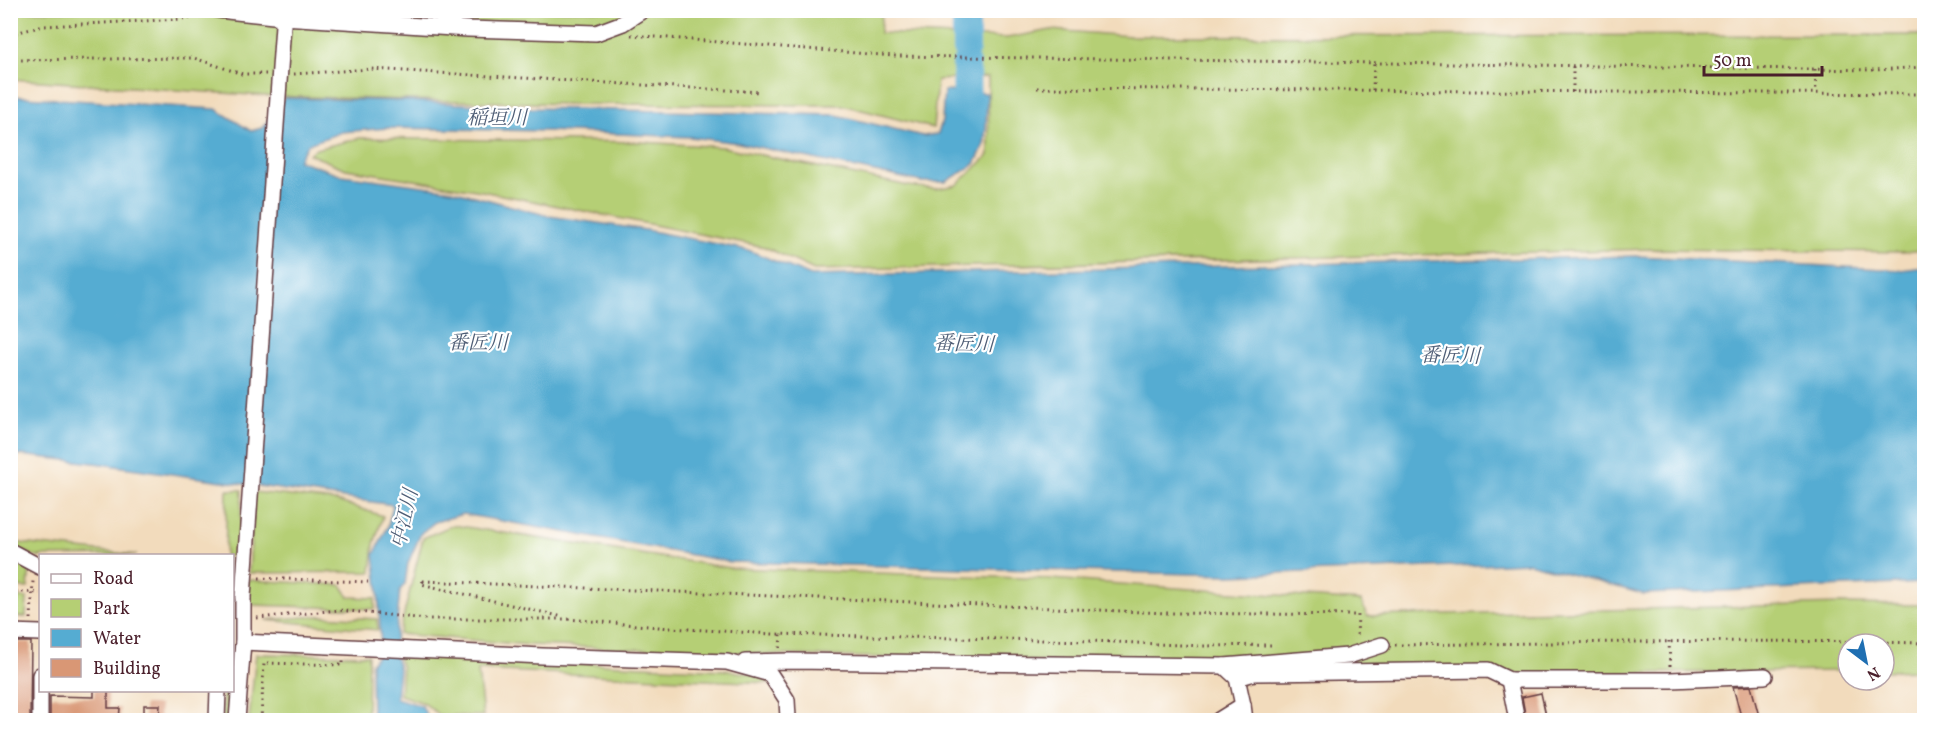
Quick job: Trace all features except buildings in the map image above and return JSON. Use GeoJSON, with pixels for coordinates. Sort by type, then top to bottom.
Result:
{"type":"FeatureCollection","features":[{"type":"Feature","properties":{"kind":"street"},"geometry":{"type":"LineString","coordinates":[[218,10],[283,21],[596,33],[623,23],[643,10]]}},
{"type":"Feature","properties":{"kind":"street"},"geometry":{"type":"LineString","coordinates":[[237,720],[243,642],[239,611],[283,21]]}},
{"type":"Feature","properties":{"kind":"street"},"geometry":{"type":"LineString","coordinates":[[10,551],[37,565]]}},
{"type":"Feature","properties":{"kind":"street"},"geometry":{"type":"LineString","coordinates":[[10,632],[35,633]]}},
{"type":"Feature","properties":{"kind":"street"},"geometry":{"type":"LineString","coordinates":[[243,642],[727,662],[1224,666],[1348,657],[1382,645]]}},
{"type":"Feature","properties":{"kind":"street"},"geometry":{"type":"LineString","coordinates":[[727,662],[770,674],[787,700],[788,718]]}},
{"type":"Feature","properties":{"kind":"street"},"geometry":{"type":"LineString","coordinates":[[1219,720],[1244,713],[1237,678],[1224,666]]}},
{"type":"Feature","properties":{"kind":"street"},"geometry":{"type":"LineString","coordinates":[[1237,678],[1254,673],[1488,670],[1509,680],[1671,680],[1765,676]]}},
{"type":"Feature","properties":{"kind":"street"},"geometry":{"type":"LineString","coordinates":[[1509,680],[1517,720]]}},
{"type":"Feature","properties":{"kind":"street"},"geometry":{"type":"LineString","coordinates":[[40,692],[40,720]]}},
{"type":"Feature","properties":{"kind":"street"},"geometry":{"type":"LineString","coordinates":[[217,720],[218,692]]}},
{"type":"Feature","properties":{"kind":"path"},"geometry":{"type":"LineString","coordinates":[[10,34],[44,26],[182,19],[224,11]]}},
{"type":"Feature","properties":{"kind":"path"},"geometry":{"type":"LineString","coordinates":[[596,33],[894,56],[1876,70],[1924,68]]}},
{"type":"Feature","properties":{"kind":"path"},"geometry":{"type":"LineString","coordinates":[[10,58],[194,58],[242,74],[276,74]]}},
{"type":"Feature","properties":{"kind":"path"},"geometry":{"type":"LineString","coordinates":[[1373,90],[1374,62]]}},
{"type":"Feature","properties":{"kind":"path"},"geometry":{"type":"LineString","coordinates":[[1573,65],[1573,92]]}},
{"type":"Feature","properties":{"kind":"path"},"geometry":{"type":"LineString","coordinates":[[287,74],[371,69],[760,92]]}},
{"type":"Feature","properties":{"kind":"path"},"geometry":{"type":"LineString","coordinates":[[1815,69],[1816,93]]}},
{"type":"Feature","properties":{"kind":"path"},"geometry":{"type":"LineString","coordinates":[[1037,88],[1924,94]]}},
{"type":"Feature","properties":{"kind":"path"},"geometry":{"type":"LineString","coordinates":[[35,633],[33,593],[37,565]]}},
{"type":"Feature","properties":{"kind":"path"},"geometry":{"type":"LineString","coordinates":[[255,578],[368,582]]}},
{"type":"Feature","properties":{"kind":"path"},"geometry":{"type":"LineString","coordinates":[[568,619],[421,584],[423,581],[1168,613],[1358,615],[1356,645]]}},
{"type":"Feature","properties":{"kind":"path"},"geometry":{"type":"LineString","coordinates":[[10,591],[39,593]]}},
{"type":"Feature","properties":{"kind":"path"},"geometry":{"type":"LineString","coordinates":[[239,611],[339,610],[426,619],[568,619],[773,634],[1108,641],[1202,646],[1273,645]]}},
{"type":"Feature","properties":{"kind":"path"},"geometry":{"type":"LineString","coordinates":[[1382,645],[1800,640],[1924,643]]}},
{"type":"Feature","properties":{"kind":"path"},"geometry":{"type":"LineString","coordinates":[[1669,641],[1671,680]]}},
{"type":"Feature","properties":{"kind":"path"},"geometry":{"type":"LineString","coordinates":[[261,720],[264,663],[343,665]]}},
{"type":"Feature","properties":{"kind":"green space"},"geometry":{"type":"Polygon","coordinates":[[[882,10],[880,33],[1007,38],[1051,30],[1130,36],[1924,35],[1924,250],[1904,252],[1654,249],[814,270],[765,247],[482,191],[346,169],[309,154],[316,149],[360,138],[640,142],[723,147],[908,186],[936,189],[957,185],[989,155],[988,77],[937,80],[933,128],[842,105],[569,104],[267,96],[11,79],[10,11],[882,10]]]}},
{"type":"Feature","properties":{"kind":"green space"},"geometry":{"type":"Polygon","coordinates":[[[227,490],[242,490],[239,574],[234,573],[234,554],[225,554],[227,490]]]}},
{"type":"Feature","properties":{"kind":"green space"},"geometry":{"type":"Polygon","coordinates":[[[254,492],[336,501],[383,516],[374,544],[371,572],[249,573],[254,492]]]}},
{"type":"Feature","properties":{"kind":"green space"},"geometry":{"type":"Polygon","coordinates":[[[453,525],[731,568],[1050,579],[1361,601],[1367,616],[1841,604],[1924,605],[1924,670],[1896,671],[1896,632],[1836,632],[1836,671],[1518,674],[787,655],[530,645],[399,634],[423,538],[453,525]]]}},
{"type":"Feature","properties":{"kind":"green space"},"geometry":{"type":"Polygon","coordinates":[[[10,542],[127,554],[39,554],[39,558],[11,546],[10,542]]]}},
{"type":"Feature","properties":{"kind":"green space"},"geometry":{"type":"Polygon","coordinates":[[[11,566],[30,566],[28,588],[11,587],[11,566]]]}},
{"type":"Feature","properties":{"kind":"green space"},"geometry":{"type":"Polygon","coordinates":[[[248,580],[341,585],[349,597],[375,598],[375,609],[251,605],[247,599],[248,580]]]}},
{"type":"Feature","properties":{"kind":"green space"},"geometry":{"type":"Polygon","coordinates":[[[11,597],[27,598],[26,617],[11,617],[11,597]]]}},
{"type":"Feature","properties":{"kind":"green space"},"geometry":{"type":"Polygon","coordinates":[[[320,616],[377,619],[378,630],[266,620],[320,616]]]}},
{"type":"Feature","properties":{"kind":"green space"},"geometry":{"type":"Polygon","coordinates":[[[256,654],[368,655],[367,720],[249,720],[256,654]]]}},
{"type":"Feature","properties":{"kind":"green space"},"geometry":{"type":"Polygon","coordinates":[[[397,654],[724,670],[767,676],[769,683],[478,670],[483,716],[439,715],[424,703],[400,695],[402,668],[397,654]]]}},
{"type":"Feature","properties":{"kind":"green space"},"geometry":{"type":"Polygon","coordinates":[[[223,692],[231,692],[229,720],[223,720],[223,692]]]}},
{"type":"Feature","properties":{"kind":"water"},"geometry":{"type":"Polygon","coordinates":[[[944,91],[987,93],[984,145],[975,164],[946,182],[922,182],[739,143],[690,137],[547,131],[388,128],[342,132],[308,144],[298,160],[342,175],[452,190],[549,216],[646,230],[748,250],[811,276],[1638,256],[1901,270],[1924,267],[1924,583],[1643,594],[1529,563],[1230,575],[731,562],[463,514],[435,522],[421,533],[408,563],[405,584],[400,590],[394,653],[399,669],[396,698],[422,706],[429,720],[372,720],[371,663],[381,651],[374,555],[388,526],[393,505],[94,463],[11,454],[10,96],[216,109],[251,131],[262,128],[284,98],[407,101],[533,108],[836,115],[923,136],[938,134],[942,121],[944,91]]]}},
{"type":"Feature","properties":{"kind":"waterway","name":"稲垣川"},"geometry":{"type":"LineString","coordinates":[[966,10],[966,48]]}},
{"type":"Feature","properties":{"kind":"waterway","name":"稲垣川"},"geometry":{"type":"LineString","coordinates":[[958,126],[967,112],[966,64]]}},
{"type":"Feature","properties":{"kind":"water label","name":"番匠川"},"geometry":{"type":"Point","coordinates":[478,344]}},
{"type":"Feature","properties":{"kind":"water label","name":"番匠川"},"geometry":{"type":"Point","coordinates":[964,345]}},
{"type":"Feature","properties":{"kind":"water label","name":"番匠川"},"geometry":{"type":"Point","coordinates":[1450,357]}},
{"type":"Feature","properties":{"kind":"water label","name":"中江川"},"geometry":{"type":"Point","coordinates":[406,519]}}]}
